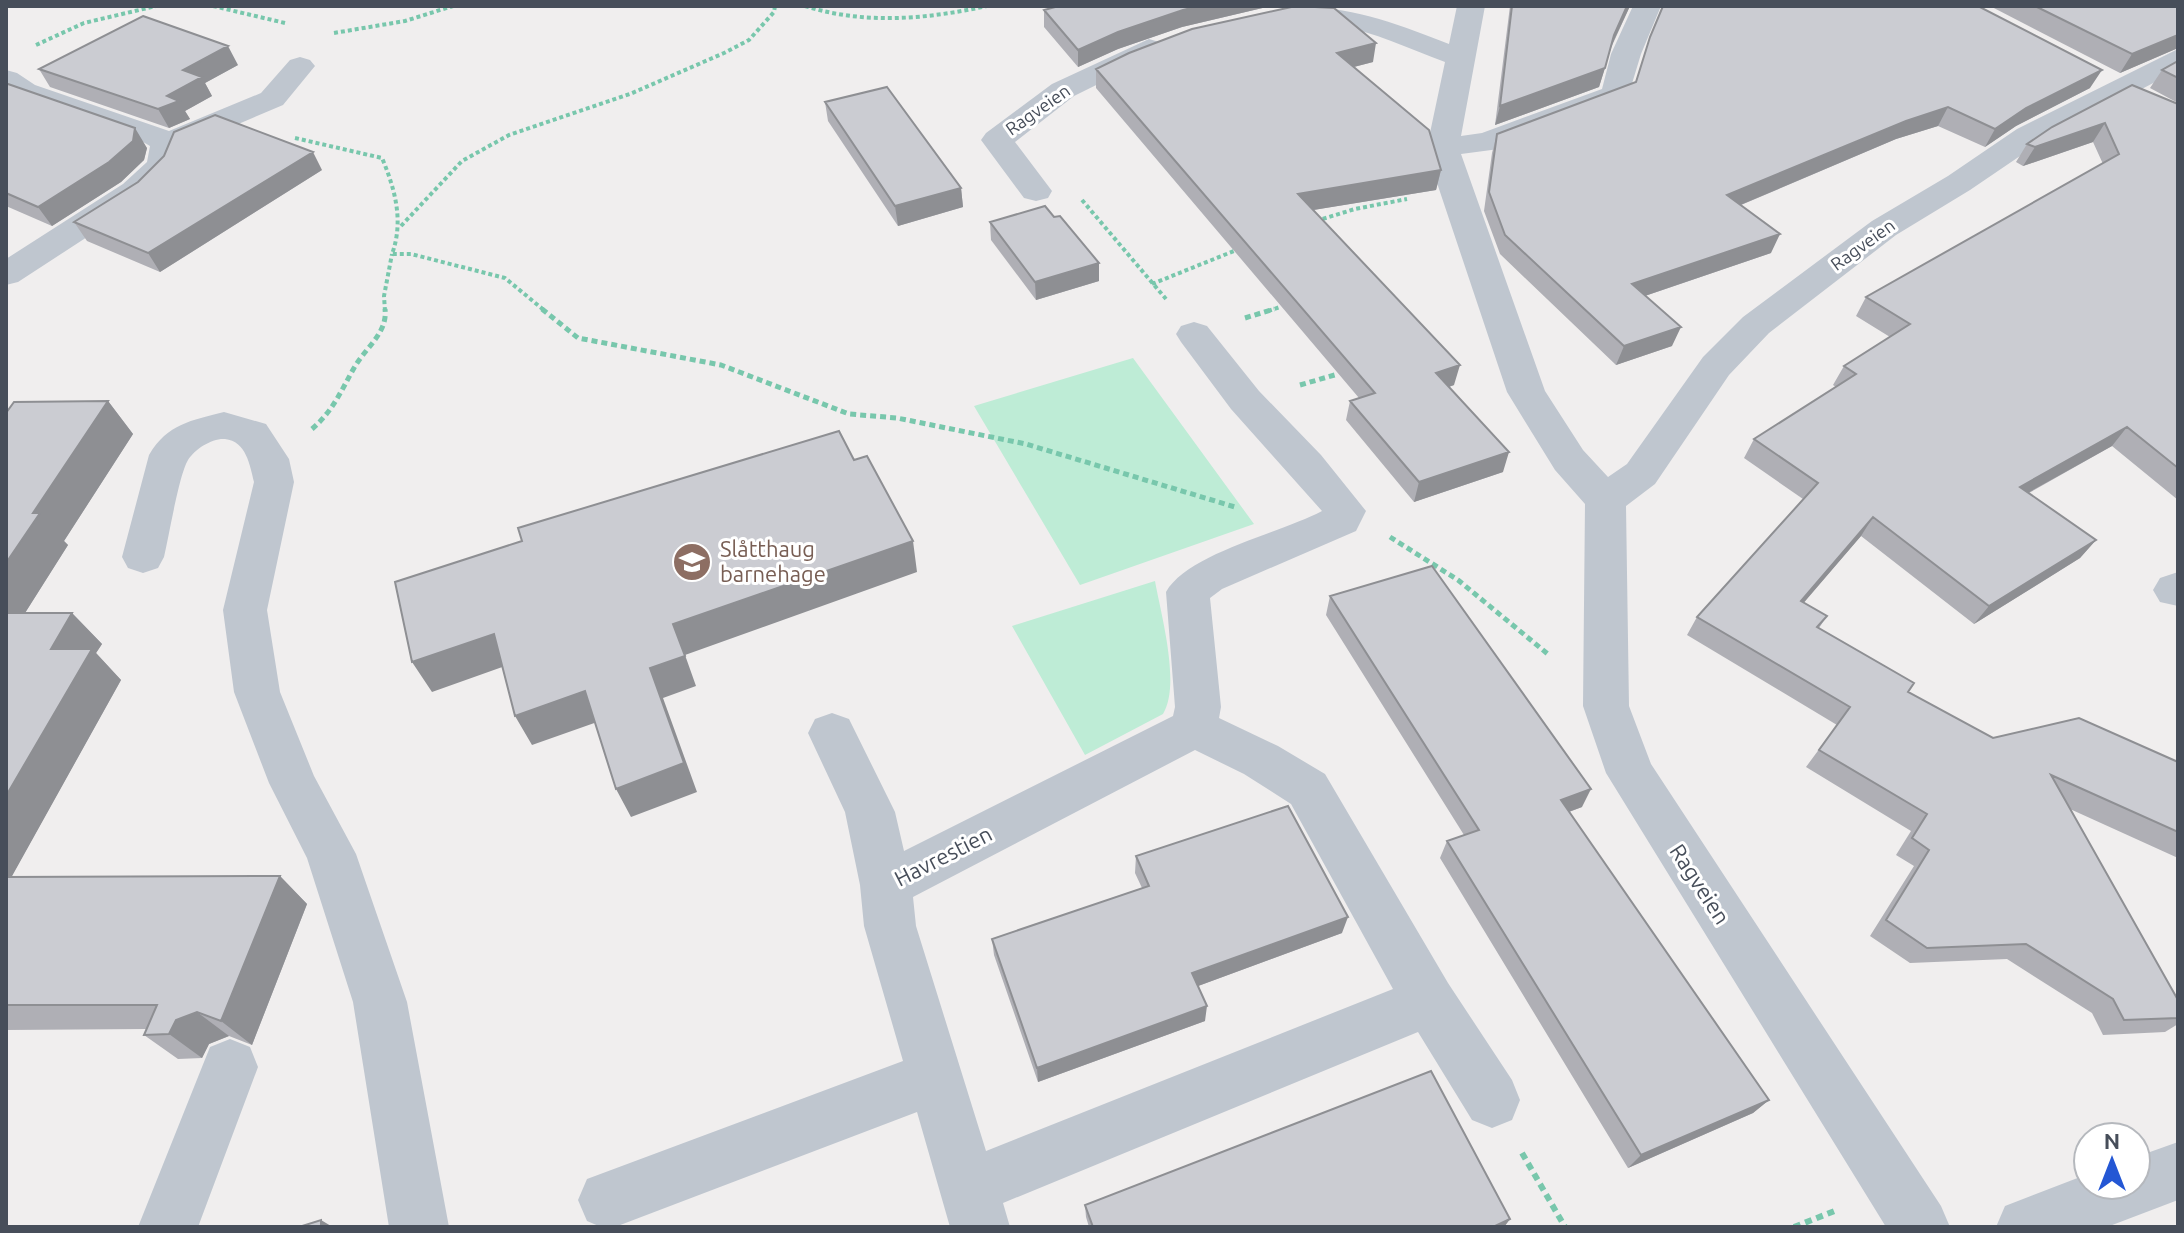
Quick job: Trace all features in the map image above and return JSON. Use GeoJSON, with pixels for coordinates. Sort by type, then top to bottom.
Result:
{"type":"FeatureCollection","features":[{"type":"Feature","properties":{"kind":"street"},"geometry":{"type":"LineString","coordinates":[[1471,6],[1443,147],[1456,194],[1526,392],[1569,460],[1605,500]]}},
{"type":"Feature","properties":{"kind":"street"},"geometry":{"type":"LineString","coordinates":[[1443,147],[1488,142],[1616,94],[1626,54],[1647,6]]}},
{"type":"Feature","properties":{"kind":"street"},"geometry":{"type":"LineString","coordinates":[[1257,20],[1306,12],[1319,14],[1358,22],[1460,58]]}},
{"type":"Feature","properties":{"kind":"street","name":"Ragveien"},"geometry":{"type":"LineString","coordinates":[[1036,191],[997,140],[1063,90],[1152,46],[1178,39]]}},
{"type":"Feature","properties":{"kind":"street","name":"Ragveien"},"geometry":{"type":"LineString","coordinates":[[1920,1227],[1630,773],[1606,706],[1605,500],[1641,474],[1716,366],[1756,325],[1884,228],[1959,183],[2102,81],[2178,58]]}},
{"type":"Feature","properties":{"kind":"street"},"geometry":{"type":"LineString","coordinates":[[167,143],[272,99],[300,66]]}},
{"type":"Feature","properties":{"kind":"street"},"geometry":{"type":"LineString","coordinates":[[6,79],[24,91],[149,132],[167,143]]}},
{"type":"Feature","properties":{"kind":"street"},"geometry":{"type":"LineString","coordinates":[[2102,81],[2153,106]]}},
{"type":"Feature","properties":{"kind":"street"},"geometry":{"type":"LineString","coordinates":[[6,274],[135,191],[162,165],[167,143]]}},
{"type":"Feature","properties":{"kind":"street"},"geometry":{"type":"LineString","coordinates":[[1194,334],[1245,400],[1307,465],[1345,511],[1341,520],[1330,526],[1207,577],[1188,592],[1198,707],[1194,728],[1261,760],[1308,789],[1429,1001],[1492,1100]]}},
{"type":"Feature","properties":{"kind":"street"},"geometry":{"type":"LineString","coordinates":[[143,557],[169,455],[189,435],[224,425],[252,434],[269,459],[274,482],[245,610],[257,692],[293,783],[331,854],[380,1002],[419,1227]]}},
{"type":"Feature","properties":{"kind":"street","name":"Havrestien"},"geometry":{"type":"LineString","coordinates":[[1194,728],[886,885],[890,926],[974,1207],[1429,1001]]}},
{"type":"Feature","properties":{"kind":"street"},"geometry":{"type":"LineString","coordinates":[[832,733],[870,812],[886,885]]}},
{"type":"Feature","properties":{"kind":"street"},"geometry":{"type":"LineString","coordinates":[[168,1227],[230,1067]]}},
{"type":"Feature","properties":{"kind":"street"},"geometry":{"type":"LineString","coordinates":[[608,1200],[936,1077]]}},
{"type":"Feature","properties":{"kind":"street"},"geometry":{"type":"LineString","coordinates":[[2026,1227],[2178,1171]]}},
{"type":"Feature","properties":{"kind":"path"},"geometry":{"type":"LineString","coordinates":[[27,49],[84,23],[156,6]]}},
{"type":"Feature","properties":{"kind":"path"},"geometry":{"type":"LineString","coordinates":[[213,6],[285,23]]}},
{"type":"Feature","properties":{"kind":"path"},"geometry":{"type":"LineString","coordinates":[[330,33],[339,34],[405,21],[453,6]]}},
{"type":"Feature","properties":{"kind":"path"},"geometry":{"type":"LineString","coordinates":[[400,226],[462,161],[509,135],[630,94],[724,53],[749,40],[774,12],[775,6]]}},
{"type":"Feature","properties":{"kind":"path"},"geometry":{"type":"LineString","coordinates":[[805,6],[824,14],[895,18],[987,6]]}},
{"type":"Feature","properties":{"kind":"path"},"geometry":{"type":"LineString","coordinates":[[226,119],[382,158],[389,173],[400,226],[384,296],[386,317],[379,335],[355,366],[326,417],[298,442],[269,459]]}},
{"type":"Feature","properties":{"kind":"path"},"geometry":{"type":"LineString","coordinates":[[1036,191],[1075,194],[1194,334]]}},
{"type":"Feature","properties":{"kind":"path"},"geometry":{"type":"LineString","coordinates":[[1304,224],[1355,209],[1456,194]]}},
{"type":"Feature","properties":{"kind":"path"},"geometry":{"type":"LineString","coordinates":[[1152,284],[1242,248]]}},
{"type":"Feature","properties":{"kind":"path"},"geometry":{"type":"LineString","coordinates":[[392,254],[411,254],[505,278],[578,338],[721,365],[849,414],[897,418],[1026,444],[1232,507],[1246,507]]}},
{"type":"Feature","properties":{"kind":"path"},"geometry":{"type":"LineString","coordinates":[[1345,511],[1458,580],[1606,706]]}},
{"type":"Feature","properties":{"kind":"path"},"geometry":{"type":"LineString","coordinates":[[1492,1100],[1565,1227]]}},
{"type":"Feature","properties":{"kind":"green space"},"geometry":{"type":"Polygon","coordinates":[[[1133,358],[1254,524],[1080,585],[974,406],[1133,358]]]}},
{"type":"Feature","properties":{"kind":"green space"},"geometry":{"type":"Polygon","coordinates":[[[1155,581],[1170,668],[1168,701],[1163,714],[1085,755],[1012,626],[1155,581]]]}},
{"type":"Feature","properties":{"kind":"building"},"geometry":{"type":"Polygon","coordinates":[[[1059,6],[1200,6],[1118,32],[1078,50],[1044,10],[1059,6]]]}},
{"type":"Feature","properties":{"kind":"building"},"geometry":{"type":"Polygon","coordinates":[[[1296,6],[1334,8],[1376,43],[1337,53],[1429,130],[1441,170],[1298,194],[1460,365],[1436,373],[1509,452],[1419,482],[1350,401],[1375,393],[1096,69],[1192,29],[1296,6]]]}},
{"type":"Feature","properties":{"kind":"building"},"geometry":{"type":"Polygon","coordinates":[[[1512,6],[1627,6],[1614,35],[1605,68],[1500,106],[1512,6]]]}},
{"type":"Feature","properties":{"kind":"building"},"geometry":{"type":"Polygon","coordinates":[[[1663,6],[1978,6],[2102,70],[2026,108],[1995,129],[1948,107],[1906,121],[1727,195],[1780,234],[1632,284],[1681,327],[1624,346],[1505,235],[1489,192],[1497,134],[1636,82],[1663,6]]]}},
{"type":"Feature","properties":{"kind":"building"},"geometry":{"type":"Polygon","coordinates":[[[2035,6],[2178,6],[2178,35],[2132,54],[2035,6]]]}},
{"type":"Feature","properties":{"kind":"building"},"geometry":{"type":"Polygon","coordinates":[[[143,16],[228,46],[183,70],[202,77],[167,96],[179,101],[158,109],[39,69],[143,16]]]}},
{"type":"Feature","properties":{"kind":"building"},"geometry":{"type":"Polygon","coordinates":[[[2178,61],[2178,78],[2162,70],[2178,61]]]}},
{"type":"Feature","properties":{"kind":"building"},"geometry":{"type":"Polygon","coordinates":[[[8,84],[135,128],[133,141],[109,162],[38,207],[6,193],[8,84]]]}},
{"type":"Feature","properties":{"kind":"building"},"geometry":{"type":"Polygon","coordinates":[[[2132,85],[2178,104],[2178,468],[2127,427],[2020,487],[2096,540],[1989,606],[1873,517],[1801,601],[1827,616],[1817,627],[1914,683],[1908,692],[1993,738],[2079,718],[2178,762],[2178,832],[2051,775],[2178,1000],[2178,1018],[2124,1020],[2113,999],[2026,944],[1927,948],[1886,920],[1929,850],[1912,838],[1927,814],[1819,750],[1850,707],[1697,617],[1818,483],[1754,439],[1856,374],[1844,366],[1910,324],[1866,297],[2119,154],[2105,123],[2035,147],[2027,144],[2052,127],[2132,85]]]}},
{"type":"Feature","properties":{"kind":"building"},"geometry":{"type":"Polygon","coordinates":[[[887,87],[961,188],[895,206],[825,102],[887,87]]]}},
{"type":"Feature","properties":{"kind":"building"},"geometry":{"type":"Polygon","coordinates":[[[215,115],[313,152],[148,253],[74,222],[138,182],[164,156],[174,132],[215,115]]]}},
{"type":"Feature","properties":{"kind":"building"},"geometry":{"type":"Polygon","coordinates":[[[1045,206],[1054,217],[1060,216],[1099,263],[1035,282],[990,222],[1045,206]]]}},
{"type":"Feature","properties":{"kind":"building"},"geometry":{"type":"Polygon","coordinates":[[[108,401],[33,513],[40,513],[6,563],[6,413],[14,402],[108,401]]]}},
{"type":"Feature","properties":{"kind":"building"},"geometry":{"type":"Polygon","coordinates":[[[839,431],[854,460],[867,456],[913,541],[673,624],[685,656],[650,668],[684,763],[616,789],[585,691],[515,716],[494,634],[412,662],[395,582],[522,541],[518,528],[839,431]]]}},
{"type":"Feature","properties":{"kind":"building"},"geometry":{"type":"Polygon","coordinates":[[[1432,566],[1591,789],[1561,800],[1769,1100],[1641,1155],[1447,841],[1479,830],[1330,596],[1432,566]]]}},
{"type":"Feature","properties":{"kind":"building"},"geometry":{"type":"Polygon","coordinates":[[[6,613],[72,613],[51,649],[92,649],[6,796],[6,613]]]}},
{"type":"Feature","properties":{"kind":"building"},"geometry":{"type":"Polygon","coordinates":[[[1288,806],[1348,917],[1192,973],[1207,1006],[1037,1068],[992,939],[1149,886],[1136,856],[1288,806]]]}},
{"type":"Feature","properties":{"kind":"building"},"geometry":{"type":"Polygon","coordinates":[[[280,876],[221,1021],[197,1012],[176,1020],[169,1034],[144,1035],[157,1005],[6,1005],[6,877],[280,876]]]}},
{"type":"Feature","properties":{"kind":"building"},"geometry":{"type":"Polygon","coordinates":[[[1431,1071],[1510,1219],[1493,1227],[1093,1227],[1085,1205],[1431,1071]]]}},
{"type":"Feature","properties":{"kind":"building"},"geometry":{"type":"Polygon","coordinates":[[[321,1220],[321,1227],[299,1227],[321,1220]]]}},
{"type":"Feature","properties":{"kind":"place","name":"Slåtthaug barnehage"},"geometry":{"type":"Point","coordinates":[692,562]}}]}
